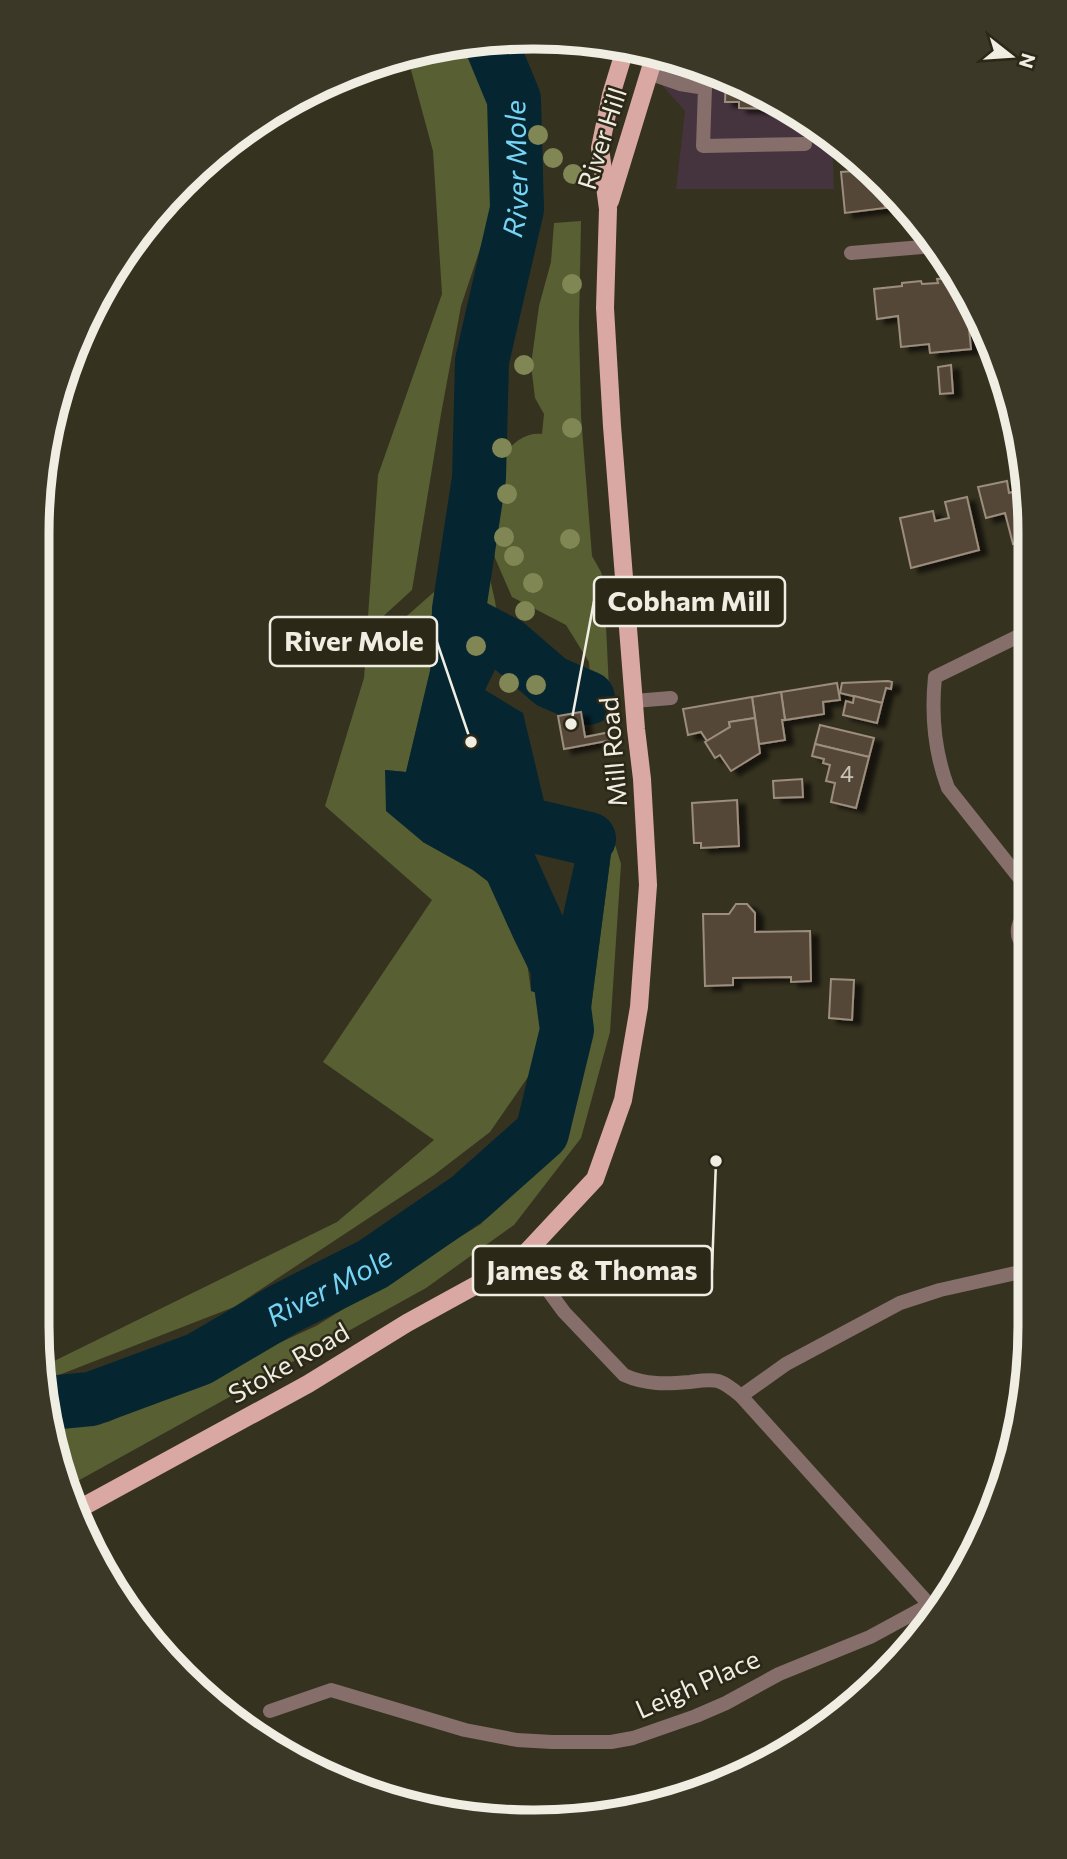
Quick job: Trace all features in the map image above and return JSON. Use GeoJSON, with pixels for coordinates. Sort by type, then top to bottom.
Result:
{"type":"FeatureCollection","features":[{"type":"Feature","properties":{"kind":"main road","name":"River Hill"},"geometry":{"type":"LineString","coordinates":[[608,209],[600,148],[611,95],[623,57]]}},
{"type":"Feature","properties":{"kind":"main road","name":"River Hill"},"geometry":{"type":"LineString","coordinates":[[608,209],[651,64]]}},
{"type":"Feature","properties":{"kind":"main road","name":"Mill Road"},"geometry":{"type":"LineString","coordinates":[[523,1256],[595,1179],[623,1100],[639,1007],[648,885],[642,779],[614,458],[605,308],[608,209]]}},
{"type":"Feature","properties":{"kind":"main road","name":"Stoke Road"},"geometry":{"type":"LineString","coordinates":[[84,1506],[307,1384],[523,1256]]}},
{"type":"Feature","properties":{"kind":"street"},"geometry":{"type":"LineString","coordinates":[[648,73],[705,89],[703,146],[805,144]]}},
{"type":"Feature","properties":{"kind":"street"},"geometry":{"type":"LineString","coordinates":[[850,253],[924,247]]}},
{"type":"Feature","properties":{"kind":"street"},"geometry":{"type":"LineString","coordinates":[[1018,636],[935,677],[932,702],[933,732],[948,788],[1018,876]]}},
{"type":"Feature","properties":{"kind":"street"},"geometry":{"type":"LineString","coordinates":[[634,701],[671,698]]}},
{"type":"Feature","properties":{"kind":"street","name":"Leigh Place"},"geometry":{"type":"LineString","coordinates":[[523,1256],[564,1312],[624,1375],[650,1384],[716,1380],[741,1396],[929,1605]]}},
{"type":"Feature","properties":{"kind":"street"},"geometry":{"type":"LineString","coordinates":[[741,1396],[786,1364],[900,1303],[940,1290],[1018,1272]]}},
{"type":"Feature","properties":{"kind":"street","name":"Leigh Place"},"geometry":{"type":"LineString","coordinates":[[270,1711],[331,1690],[465,1730],[552,1742],[611,1742],[632,1738],[696,1716],[779,1674],[923,1613]]}},
{"type":"Feature","properties":{"kind":"shaded area"},"geometry":{"type":"Polygon","coordinates":[[[641,61],[719,86],[776,114],[803,131],[833,153],[834,189],[676,189],[685,111],[641,61]]]}},
{"type":"Feature","properties":{"kind":"green space"},"geometry":{"type":"Polygon","coordinates":[[[475,53],[493,125],[495,204],[461,306],[412,590],[367,631],[378,475],[442,294],[433,151],[410,66],[475,53]]]}},
{"type":"Feature","properties":{"kind":"green space"},"geometry":{"type":"Polygon","coordinates":[[[581,221],[581,416],[592,556],[604,584],[609,689],[591,691],[589,662],[566,625],[512,597],[495,558],[488,512],[472,495],[472,474],[495,461],[523,438],[542,434],[544,414],[535,398],[531,365],[539,306],[551,262],[554,223],[581,221]]]}},
{"type":"Feature","properties":{"kind":"green space"},"geometry":{"type":"Polygon","coordinates":[[[464,535],[488,570],[500,637],[451,611],[457,586],[454,539],[464,535]]]}},
{"type":"Feature","properties":{"kind":"green space"},"geometry":{"type":"Polygon","coordinates":[[[434,592],[445,608],[406,772],[385,770],[423,842],[473,870],[519,905],[531,991],[553,998],[530,1074],[490,1132],[434,1175],[234,1307],[52,1378],[51,1363],[337,1222],[434,1140],[323,1062],[432,900],[325,806],[364,678],[366,652],[434,592]]]}},
{"type":"Feature","properties":{"kind":"green space"},"geometry":{"type":"Polygon","coordinates":[[[613,838],[621,864],[610,1032],[581,1138],[514,1225],[426,1288],[75,1482],[60,1428],[108,1422],[316,1326],[481,1224],[539,1162],[562,1124],[591,1008],[613,838]]]}},
{"type":"Feature","properties":{"kind":"water"},"geometry":{"type":"Polygon","coordinates":[[[445,608],[516,627],[485,690],[523,713],[549,822],[547,838],[524,859],[531,896],[519,905],[473,870],[423,842],[386,811],[385,770],[406,772],[445,608]]]}},
{"type":"Feature","properties":{"kind":"water"},"geometry":{"type":"Polygon","coordinates":[[[584,821],[613,838],[591,1008],[531,991],[530,930],[559,932],[584,821]]]}},
{"type":"Feature","properties":{"kind":"building"},"geometry":{"type":"Polygon","coordinates":[[[726,89],[766,109],[739,108],[739,102],[725,102],[726,89]]]}},
{"type":"Feature","properties":{"kind":"building"},"geometry":{"type":"Polygon","coordinates":[[[855,171],[884,200],[885,208],[845,213],[841,172],[855,171]]]}},
{"type":"Feature","properties":{"kind":"building"},"geometry":{"type":"Polygon","coordinates":[[[945,278],[968,319],[971,349],[930,353],[929,344],[901,347],[898,316],[877,319],[874,289],[921,281],[922,284],[938,283],[937,279],[945,278]]]}},
{"type":"Feature","properties":{"kind":"building"},"geometry":{"type":"Polygon","coordinates":[[[951,365],[953,393],[940,394],[938,367],[951,365]]]}},
{"type":"Feature","properties":{"kind":"building"},"geometry":{"type":"Polygon","coordinates":[[[1007,481],[1009,493],[1016,491],[1018,543],[1013,544],[1005,513],[986,518],[978,487],[1007,481]]]}},
{"type":"Feature","properties":{"kind":"building"},"geometry":{"type":"Polygon","coordinates":[[[967,497],[979,550],[911,568],[900,518],[933,511],[935,521],[949,518],[945,502],[967,497]]]}},
{"type":"Feature","properties":{"kind":"building"},"geometry":{"type":"Polygon","coordinates":[[[892,682],[891,689],[886,688],[882,703],[840,693],[842,683],[892,682]]]}},
{"type":"Feature","properties":{"kind":"building"},"geometry":{"type":"Polygon","coordinates":[[[837,683],[840,700],[823,702],[824,714],[785,720],[781,692],[837,683]]]}},
{"type":"Feature","properties":{"kind":"building"},"geometry":{"type":"Polygon","coordinates":[[[781,692],[785,740],[759,744],[752,697],[781,692]]]}},
{"type":"Feature","properties":{"kind":"building"},"geometry":{"type":"Polygon","coordinates":[[[854,696],[882,703],[877,723],[843,715],[846,701],[853,703],[854,696]]]}},
{"type":"Feature","properties":{"kind":"building"},"geometry":{"type":"Polygon","coordinates":[[[752,697],[755,718],[729,722],[730,727],[707,741],[701,732],[688,735],[683,709],[752,697]]]}},
{"type":"Feature","properties":{"kind":"building"},"geometry":{"type":"Polygon","coordinates":[[[581,712],[585,737],[610,732],[612,740],[564,749],[558,716],[581,712]]]}},
{"type":"Feature","properties":{"kind":"building"},"geometry":{"type":"Polygon","coordinates":[[[755,718],[760,753],[731,771],[720,755],[715,758],[705,742],[730,727],[729,722],[755,718]]]}},
{"type":"Feature","properties":{"kind":"building"},"geometry":{"type":"Polygon","coordinates":[[[820,725],[874,738],[869,757],[815,744],[820,725]]]}},
{"type":"Feature","properties":{"kind":"building"},"geometry":{"type":"Polygon","coordinates":[[[815,744],[869,757],[856,808],[831,802],[835,783],[826,781],[830,765],[823,763],[824,759],[812,756],[815,744]]]}},
{"type":"Feature","properties":{"kind":"building"},"geometry":{"type":"Polygon","coordinates":[[[802,779],[803,797],[774,798],[773,781],[802,779]]]}},
{"type":"Feature","properties":{"kind":"building"},"geometry":{"type":"Polygon","coordinates":[[[737,800],[739,846],[701,848],[701,843],[694,843],[692,803],[737,800]]]}},
{"type":"Feature","properties":{"kind":"building"},"geometry":{"type":"Polygon","coordinates":[[[736,904],[747,904],[755,913],[755,932],[810,931],[811,981],[791,982],[791,977],[733,978],[733,985],[705,986],[703,914],[729,914],[736,904]]]}},
{"type":"Feature","properties":{"kind":"building"},"geometry":{"type":"Polygon","coordinates":[[[831,979],[854,980],[852,1020],[829,1018],[831,979]]]}},
{"type":"Feature","properties":{"kind":"waterway","name":"River Mole"},"geometry":{"type":"LineString","coordinates":[[457,686],[459,609],[479,478],[482,361],[517,209],[514,99],[494,51]]}},
{"type":"Feature","properties":{"kind":"waterway"},"geometry":{"type":"LineString","coordinates":[[459,619],[507,644],[551,682],[588,698]]}},
{"type":"Feature","properties":{"kind":"waterway","name":"River Mole"},"geometry":{"type":"LineString","coordinates":[[480,798],[530,825],[589,839]]}},
{"type":"Feature","properties":{"kind":"waterway","name":"River Mole"},"geometry":{"type":"LineString","coordinates":[[55,1402],[91,1399],[199,1359],[284,1309],[373,1264],[469,1198],[542,1133],[567,1030],[559,970],[495,832]]}},
{"type":"Feature","properties":{"kind":"place","name":"Cobham Mill"},"geometry":{"type":"Point","coordinates":[571,724]}},
{"type":"Feature","properties":{"kind":"place","name":"River Mole"},"geometry":{"type":"Point","coordinates":[471,742]}},
{"type":"Feature","properties":{"kind":"place","name":"James & Thomas"},"geometry":{"type":"Point","coordinates":[716,1161]}}]}
